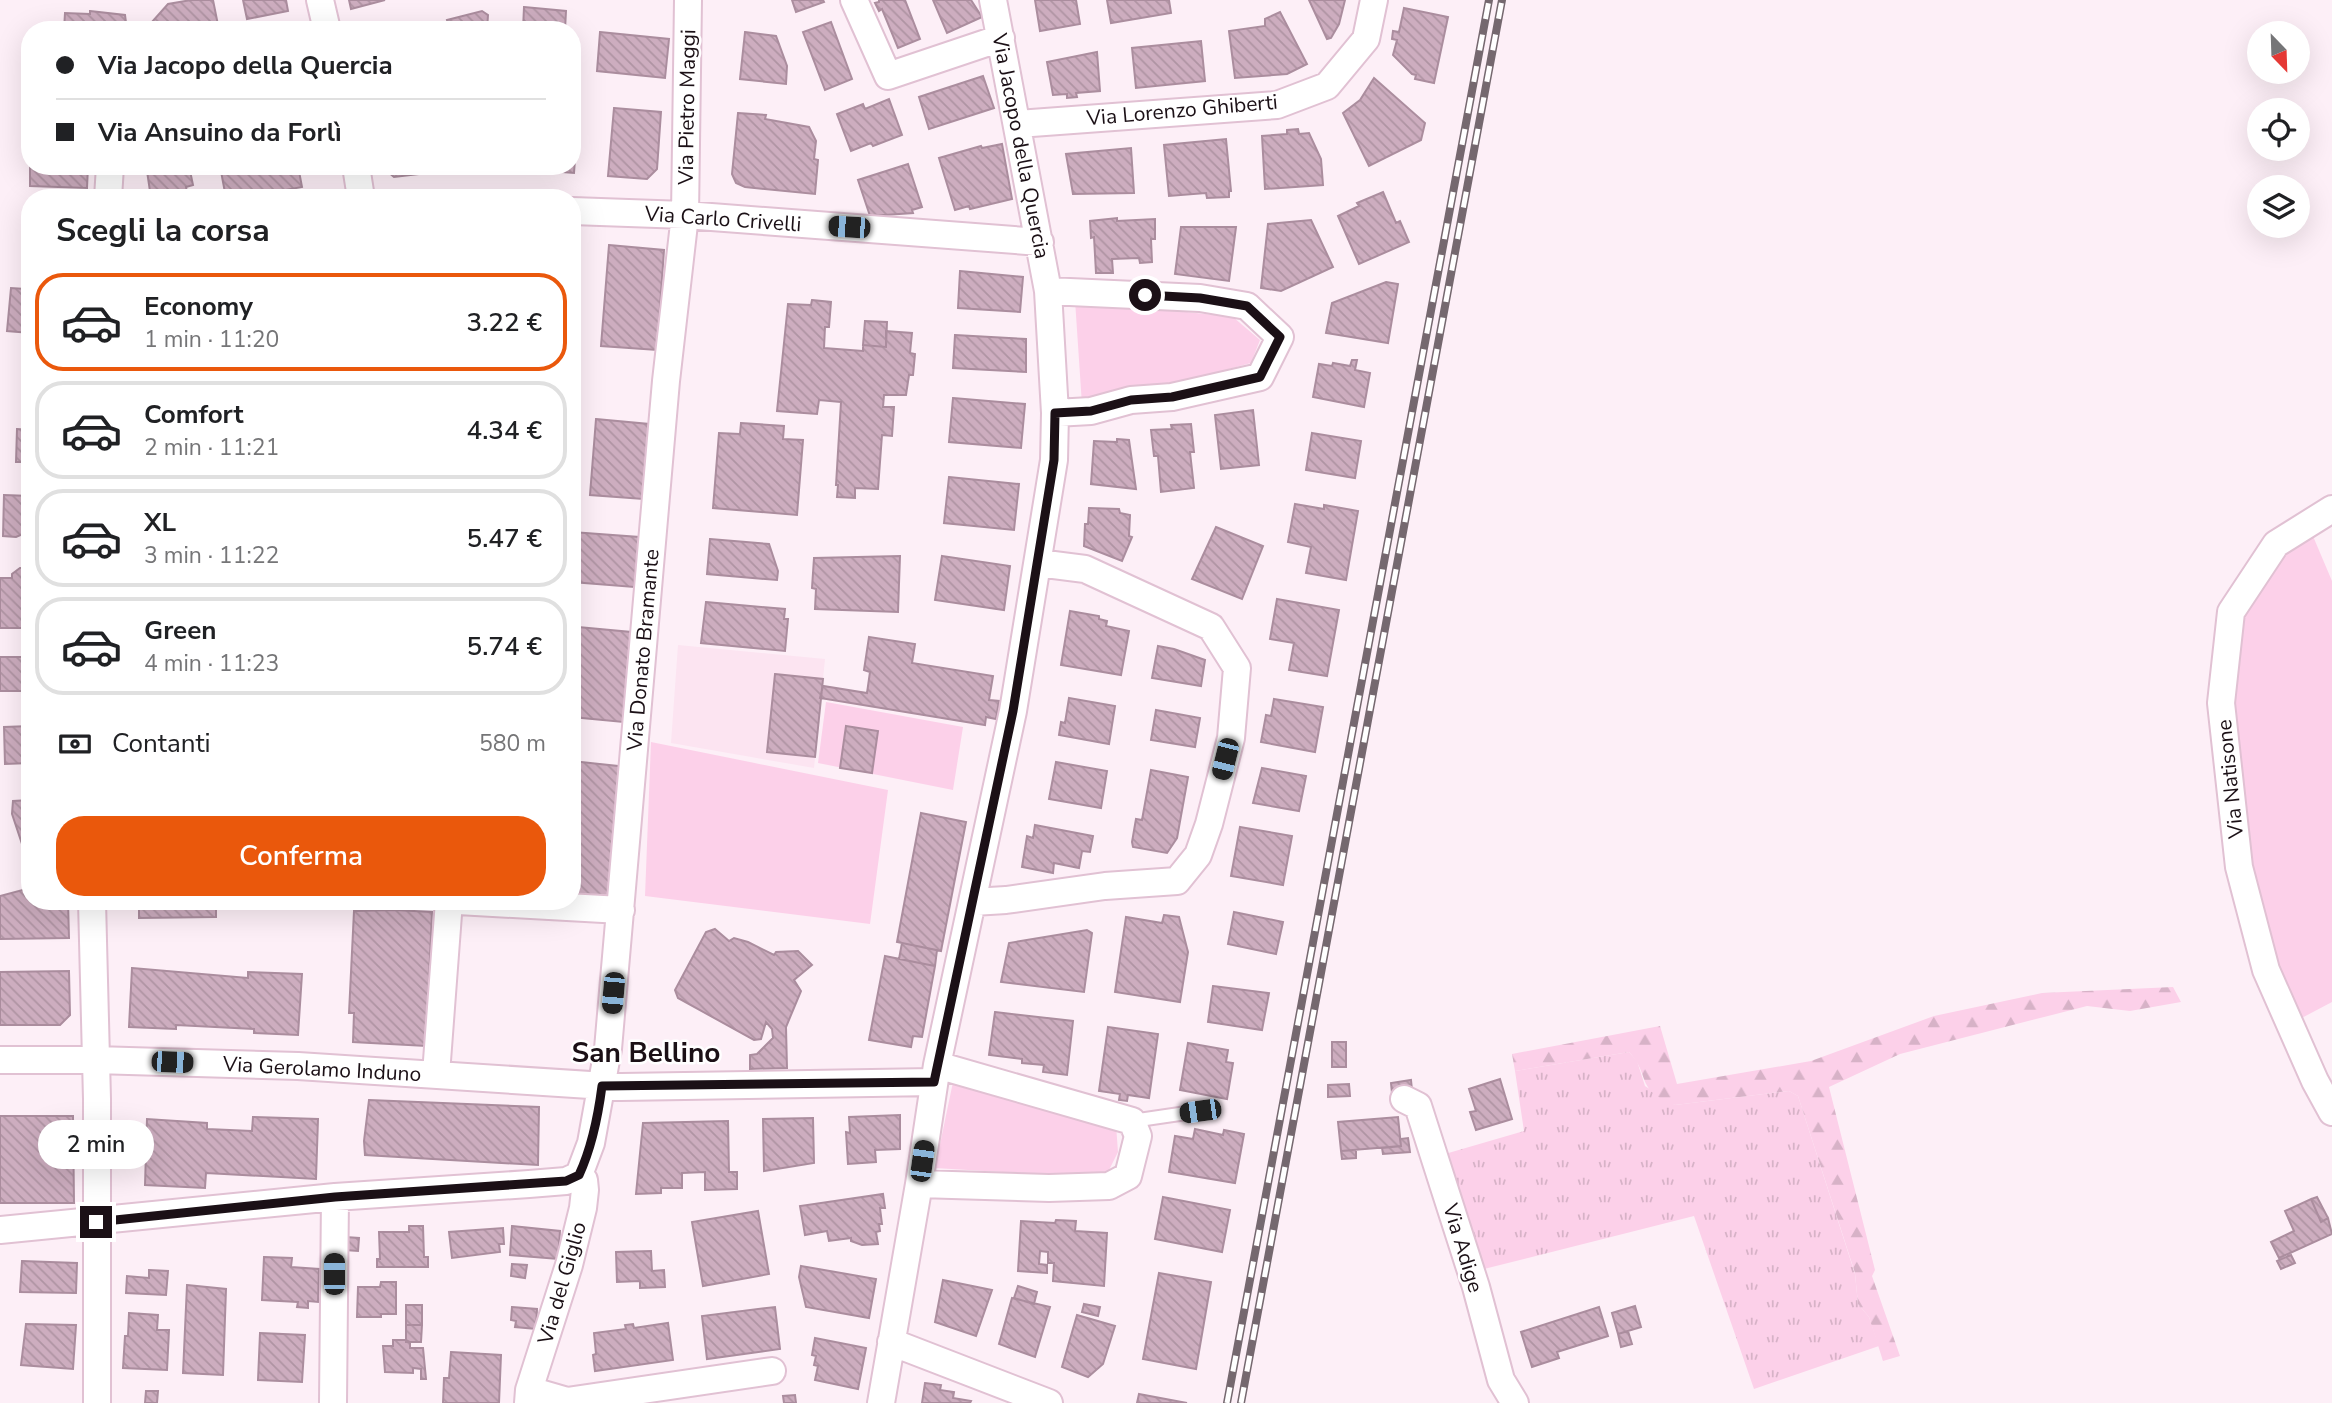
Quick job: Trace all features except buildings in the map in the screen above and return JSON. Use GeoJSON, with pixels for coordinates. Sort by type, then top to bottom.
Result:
{"type":"FeatureCollection","features":[{"type":"Feature","properties":{"kind":"street"},"geometry":{"type":"LineString","coordinates":[[320,0],[325,21]]}},
{"type":"Feature","properties":{"kind":"street","name":"Via Pietro Maggi"},"geometry":{"type":"LineString","coordinates":[[685,215],[688,0]]}},
{"type":"Feature","properties":{"kind":"street"},"geometry":{"type":"LineString","coordinates":[[854,0],[888,76],[1001,38]]}},
{"type":"Feature","properties":{"kind":"street","name":"Via Jacopo della Quercia"},"geometry":{"type":"LineString","coordinates":[[881,1403],[936,1074],[1013,711],[1054,460],[1055,413],[1048,291],[1041,242],[993,0]]}},
{"type":"Feature","properties":{"kind":"street","name":"Via Lorenzo Ghiberti"},"geometry":{"type":"LineString","coordinates":[[1018,124],[1276,105],[1327,86],[1366,39],[1374,0]]}},
{"type":"Feature","properties":{"kind":"street","name":"Via Carlo Crivelli"},"geometry":{"type":"LineString","coordinates":[[581,211],[685,215],[1041,242]]}},
{"type":"Feature","properties":{"kind":"street","name":"Via Donato Bramante"},"geometry":{"type":"LineString","coordinates":[[579,1175],[591,1143],[608,1049],[666,381],[685,215]]}},
{"type":"Feature","properties":{"kind":"street"},"geometry":{"type":"LineString","coordinates":[[1048,291],[1200,298],[1247,306],[1280,337],[1260,377],[1172,397],[1131,400],[1091,411],[1055,413]]}},
{"type":"Feature","properties":{"kind":"street","name":"Via Natisone"},"geometry":{"type":"LineString","coordinates":[[2332,509],[2276,544],[2231,612],[2221,703],[2239,867],[2266,970],[2324,1077],[2332,1112]]}},
{"type":"Feature","properties":{"kind":"street"},"geometry":{"type":"LineString","coordinates":[[973,902],[1105,886],[1177,881],[1198,855],[1209,824],[1231,738],[1237,668],[1211,627],[1085,569],[1038,563]]}},
{"type":"Feature","properties":{"kind":"street"},"geometry":{"type":"LineString","coordinates":[[581,908],[621,910]]}},
{"type":"Feature","properties":{"kind":"street"},"geometry":{"type":"LineString","coordinates":[[92,910],[97,1403]]}},
{"type":"Feature","properties":{"kind":"street"},"geometry":{"type":"LineString","coordinates":[[436,1074],[448,910]]}},
{"type":"Feature","properties":{"kind":"street","name":"Via Gerolamo Induno"},"geometry":{"type":"LineString","coordinates":[[0,1060],[299,1066],[602,1086],[936,1074]]}},
{"type":"Feature","properties":{"kind":"street"},"geometry":{"type":"LineString","coordinates":[[919,1184],[1049,1188],[1108,1186],[1128,1176],[1138,1136],[1132,1121],[936,1074]]}},
{"type":"Feature","properties":{"kind":"street","name":"Via Adige"},"geometry":{"type":"LineString","coordinates":[[1404,1099],[1418,1106],[1476,1287],[1502,1380],[1515,1403]]}},
{"type":"Feature","properties":{"kind":"street"},"geometry":{"type":"LineString","coordinates":[[0,1230],[335,1197],[566,1181],[579,1175]]}},
{"type":"Feature","properties":{"kind":"street","name":"Via del Giglio"},"geometry":{"type":"LineString","coordinates":[[579,1175],[584,1180],[583,1208],[569,1265],[528,1397],[567,1401],[772,1371]]}},
{"type":"Feature","properties":{"kind":"street"},"geometry":{"type":"LineString","coordinates":[[333,1403],[335,1197]]}},
{"type":"Feature","properties":{"kind":"street"},"geometry":{"type":"LineString","coordinates":[[891,1342],[1049,1403]]}},
{"type":"Feature","properties":{"kind":"lane"},"geometry":{"type":"LineString","coordinates":[[1132,1121],[1200,1111]]}},
{"type":"Feature","properties":{"kind":"shaded area"},"geometry":{"type":"Polygon","coordinates":[[[678,645],[825,659],[814,768],[671,743],[678,645]]]}},
{"type":"Feature","properties":{"kind":"green space"},"geometry":{"type":"Polygon","coordinates":[[[1075,300],[1233,317],[1260,340],[1251,363],[1152,390],[1082,405],[1075,300]]]}},
{"type":"Feature","properties":{"kind":"green space"},"geometry":{"type":"Polygon","coordinates":[[[2307,522],[2332,581],[2332,1002],[2296,1021],[2244,865],[2226,702],[2237,613],[2307,522]]]}},
{"type":"Feature","properties":{"kind":"green space"},"geometry":{"type":"Polygon","coordinates":[[[826,702],[963,727],[953,790],[818,763],[826,702]]]}},
{"type":"Feature","properties":{"kind":"green space"},"geometry":{"type":"Polygon","coordinates":[[[651,742],[888,790],[870,924],[645,896],[651,742]]]}},
{"type":"Feature","properties":{"kind":"green space"},"geometry":{"type":"Polygon","coordinates":[[[2173,987],[2181,1002],[2130,1011],[2087,1006],[1900,1054],[1829,1087],[1875,1270],[1872,1276],[1900,1356],[1883,1361],[1869,1317],[1858,1304],[1855,1273],[1798,1096],[1789,1091],[1675,1105],[1648,1088],[1629,1052],[1515,1071],[1512,1054],[1660,1026],[1677,1084],[1811,1061],[1934,1016],[2042,993],[2173,987]]]}},
{"type":"Feature","properties":{"kind":"green space"},"geometry":{"type":"Polygon","coordinates":[[[1629,1052],[1637,1061],[1645,1086],[1675,1105],[1789,1091],[1798,1096],[1855,1274],[1858,1304],[1869,1317],[1879,1346],[1754,1389],[1694,1216],[1472,1272],[1445,1154],[1524,1131],[1515,1071],[1629,1052]]]}},
{"type":"Feature","properties":{"kind":"green space"},"geometry":{"type":"Polygon","coordinates":[[[953,1082],[1116,1125],[1118,1152],[1106,1176],[935,1168],[953,1082]]]}},
{"type":"Feature","properties":{"kind":"railway"},"geometry":{"type":"LineString","coordinates":[[1227,1403],[1489,0]]}},
{"type":"Feature","properties":{"kind":"railway"},"geometry":{"type":"LineString","coordinates":[[1241,1403],[1502,0]]}},
{"type":"Feature","properties":{"kind":"district","name":"San Bellino"},"geometry":{"type":"Point","coordinates":[646,1053]}},
{"type":"Feature","properties":{"kind":"route"},"geometry":{"type":"LineString","coordinates":[[96,1222],[335,1197],[566,1181],[579,1175],[585,1162],[602,1086],[934,1082],[1013,711],[1054,460],[1055,413],[1091,411],[1131,400],[1172,397],[1260,377],[1280,337],[1247,306],[1200,298],[1145,295]]}}]}
